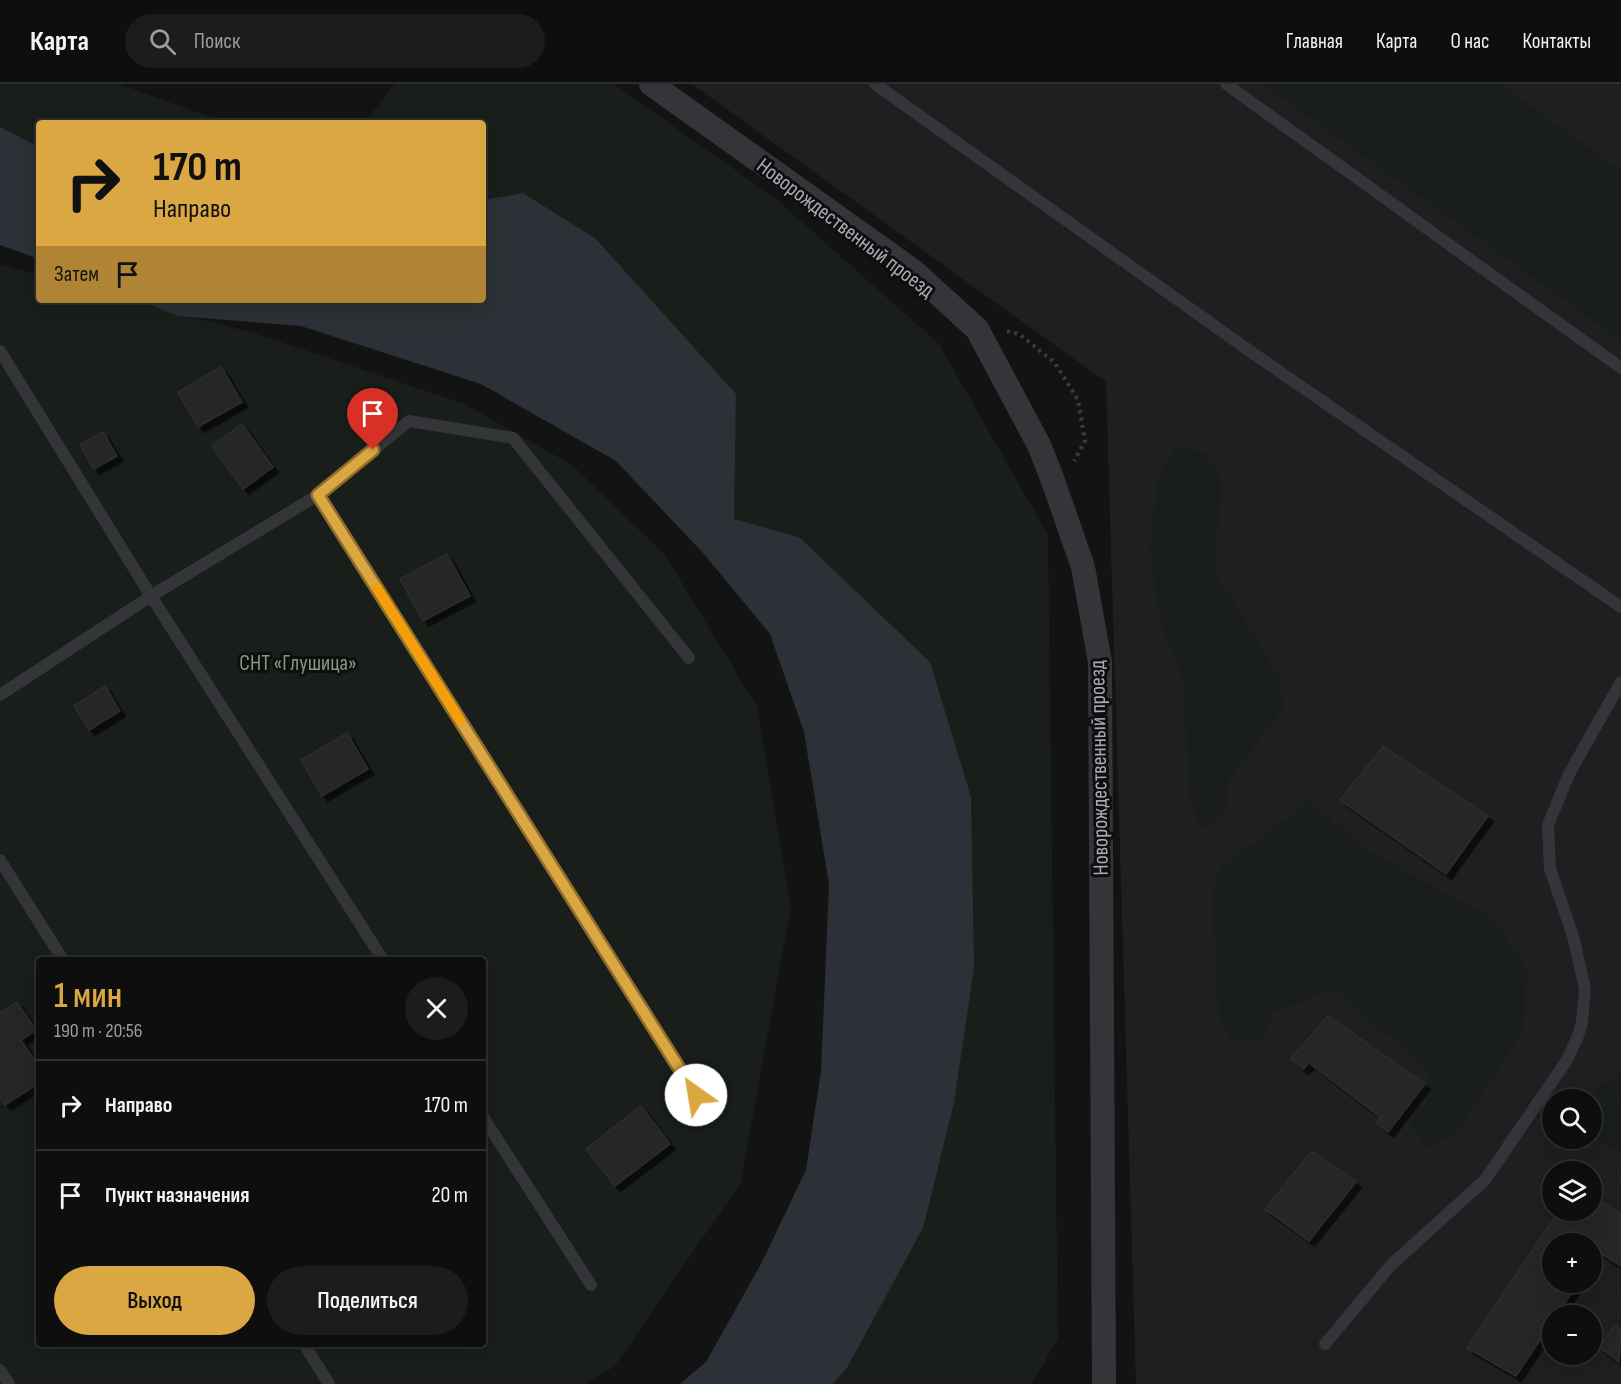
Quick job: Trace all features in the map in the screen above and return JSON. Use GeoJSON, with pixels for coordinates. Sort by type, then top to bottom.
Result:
{"type":"FeatureCollection","features":[{"type":"Feature","properties":{"kind":"street","name":"Новорождественный проезд"},"geometry":{"type":"LineString","coordinates":[[651,84],[912,270],[977,329],[1039,445],[1052,478],[1083,567],[1100,662],[1102,1352],[1104,1384]]}},
{"type":"Feature","properties":{"kind":"lane"},"geometry":{"type":"LineString","coordinates":[[875,84],[1263,360],[1621,607]]}},
{"type":"Feature","properties":{"kind":"lane"},"geometry":{"type":"LineString","coordinates":[[1226,84],[1621,368]]}},
{"type":"Feature","properties":{"kind":"lane"},"geometry":{"type":"LineString","coordinates":[[0,351],[151,596],[381,957]]}},
{"type":"Feature","properties":{"kind":"lane"},"geometry":{"type":"LineString","coordinates":[[0,695],[151,596],[318,495],[409,421],[513,438],[689,658]]}},
{"type":"Feature","properties":{"kind":"lane"},"geometry":{"type":"LineString","coordinates":[[318,495],[696,1095]]}},
{"type":"Feature","properties":{"kind":"lane"},"geometry":{"type":"LineString","coordinates":[[1325,1344],[1391,1265],[1485,1180],[1567,1060],[1578,1036],[1582,1022],[1585,989],[1574,936],[1550,869],[1548,825],[1569,774],[1621,682]]}},
{"type":"Feature","properties":{"kind":"lane"},"geometry":{"type":"LineString","coordinates":[[0,860],[61,957]]}},
{"type":"Feature","properties":{"kind":"lane"},"geometry":{"type":"LineString","coordinates":[[486,1122],[591,1285]]}},
{"type":"Feature","properties":{"kind":"lane"},"geometry":{"type":"LineString","coordinates":[[306,1347],[329,1384]]}},
{"type":"Feature","properties":{"kind":"lane"},"geometry":{"type":"LineString","coordinates":[[1090,1384],[1102,1352]]}},
{"type":"Feature","properties":{"kind":"lane"},"geometry":{"type":"LineString","coordinates":[[0,1370],[9,1384]]}},
{"type":"Feature","properties":{"kind":"path"},"geometry":{"type":"LineString","coordinates":[[977,329],[995,328],[1018,334],[1055,363],[1078,400],[1085,441],[1069,471],[1052,478]]}},
{"type":"Feature","properties":{"kind":"shaded area"},"geometry":{"type":"Polygon","coordinates":[[[692,84],[1621,84],[1621,1384],[1136,1384],[1106,382],[692,84]]]}},
{"type":"Feature","properties":{"kind":"shaded area"},"geometry":{"type":"Polygon","coordinates":[[[0,127],[36,145],[36,258],[0,245],[0,127]]]}},
{"type":"Feature","properties":{"kind":"shaded area"},"geometry":{"type":"Polygon","coordinates":[[[523,193],[595,238],[736,394],[734,519],[799,537],[930,662],[971,797],[974,968],[954,1103],[923,1228],[847,1368],[833,1384],[680,1384],[706,1362],[762,1262],[806,1170],[821,1071],[829,884],[804,732],[770,634],[704,554],[616,461],[481,384],[301,326],[178,316],[146,303],[486,303],[486,199],[523,193]]]}},
{"type":"Feature","properties":{"kind":"green space"},"geometry":{"type":"Polygon","coordinates":[[[0,84],[119,84],[220,120],[36,120],[36,145],[0,127],[0,84]]]}},
{"type":"Feature","properties":{"kind":"green space"},"geometry":{"type":"Polygon","coordinates":[[[395,84],[614,84],[775,198],[939,344],[1048,535],[1058,1338],[1032,1384],[833,1384],[847,1368],[923,1228],[799,537],[733,519],[736,394],[523,193],[486,199],[486,120],[366,120],[395,84]]]}},
{"type":"Feature","properties":{"kind":"green space"},"geometry":{"type":"Polygon","coordinates":[[[1263,84],[1500,84],[1621,171],[1621,340],[1263,84]]]}},
{"type":"Feature","properties":{"kind":"green space","name":"СНТ «Глушица»"},"geometry":{"type":"Polygon","coordinates":[[[0,264],[36,274],[36,303],[143,303],[260,335],[465,404],[572,465],[665,555],[757,707],[791,907],[741,1182],[614,1367],[585,1384],[0,1384],[0,264]]]}},
{"type":"Feature","properties":{"kind":"green space"},"geometry":{"type":"Polygon","coordinates":[[[1175,447],[1204,452],[1222,481],[1214,570],[1278,675],[1283,708],[1226,783],[1226,813],[1202,829],[1191,804],[1183,678],[1160,620],[1150,546],[1159,476],[1175,447]]]}},
{"type":"Feature","properties":{"kind":"green space"},"geometry":{"type":"Polygon","coordinates":[[[1311,800],[1360,847],[1493,919],[1527,970],[1523,1031],[1456,1133],[1427,1148],[1410,1124],[1428,1100],[1428,1070],[1333,989],[1273,1013],[1261,1040],[1232,1041],[1219,1016],[1212,897],[1219,869],[1311,800]]]}},
{"type":"Feature","properties":{"kind":"green space"},"geometry":{"type":"Polygon","coordinates":[[[1621,1075],[1621,1152],[1602,1142],[1602,1089],[1598,1089],[1601,1083],[1621,1075]]]}},
{"type":"Feature","properties":{"kind":"building"},"geometry":{"type":"Polygon","coordinates":[[[221,367],[242,402],[198,427],[178,392],[221,367]]]}},
{"type":"Feature","properties":{"kind":"building"},"geometry":{"type":"Polygon","coordinates":[[[242,424],[273,467],[243,489],[212,446],[242,424]]]}},
{"type":"Feature","properties":{"kind":"building"},"geometry":{"type":"Polygon","coordinates":[[[103,432],[117,456],[94,469],[80,445],[103,432]]]}},
{"type":"Feature","properties":{"kind":"building"},"geometry":{"type":"Polygon","coordinates":[[[447,554],[470,596],[423,621],[400,579],[447,554]]]}},
{"type":"Feature","properties":{"kind":"building"},"geometry":{"type":"Polygon","coordinates":[[[105,686],[120,711],[89,730],[74,706],[105,686]]]}},
{"type":"Feature","properties":{"kind":"building"},"geometry":{"type":"Polygon","coordinates":[[[347,733],[368,769],[322,796],[301,760],[347,733]]]}},
{"type":"Feature","properties":{"kind":"building"},"geometry":{"type":"Polygon","coordinates":[[[1383,747],[1488,816],[1446,874],[1340,800],[1383,747]]]}},
{"type":"Feature","properties":{"kind":"building"},"geometry":{"type":"Polygon","coordinates":[[[17,1002],[36,1030],[21,1040],[36,1062],[36,1085],[5,1105],[0,1097],[0,1013],[17,1002]]]}},
{"type":"Feature","properties":{"kind":"building"},"geometry":{"type":"Polygon","coordinates":[[[1328,1016],[1425,1084],[1388,1132],[1377,1123],[1380,1117],[1309,1063],[1303,1069],[1291,1059],[1328,1016]]]}},
{"type":"Feature","properties":{"kind":"building"},"geometry":{"type":"Polygon","coordinates":[[[641,1106],[670,1144],[615,1186],[586,1149],[641,1106]]]}},
{"type":"Feature","properties":{"kind":"building"},"geometry":{"type":"Polygon","coordinates":[[[1312,1151],[1356,1182],[1309,1241],[1265,1209],[1312,1151]]]}},
{"type":"Feature","properties":{"kind":"building"},"geometry":{"type":"Polygon","coordinates":[[[1602,1202],[1621,1214],[1621,1266],[1602,1254],[1602,1233],[1544,1233],[1553,1221],[1602,1221],[1602,1202]]]}},
{"type":"Feature","properties":{"kind":"building"},"geometry":{"type":"Polygon","coordinates":[[[1542,1237],[1542,1293],[1571,1293],[1564,1305],[1542,1305],[1542,1337],[1516,1376],[1467,1348],[1542,1237]]]}},
{"type":"Feature","properties":{"kind":"building"},"geometry":{"type":"Polygon","coordinates":[[[1615,1325],[1621,1330],[1619,1362],[1602,1349],[1602,1343],[1615,1325]]]}},
{"type":"Feature","properties":{"kind":"slow traffic"},"geometry":{"type":"LineString","coordinates":[[377,588],[460,720]]}},
{"type":"Feature","properties":{"kind":"route"},"geometry":{"type":"LineString","coordinates":[[373,450],[318,495],[696,1095]]}}]}
